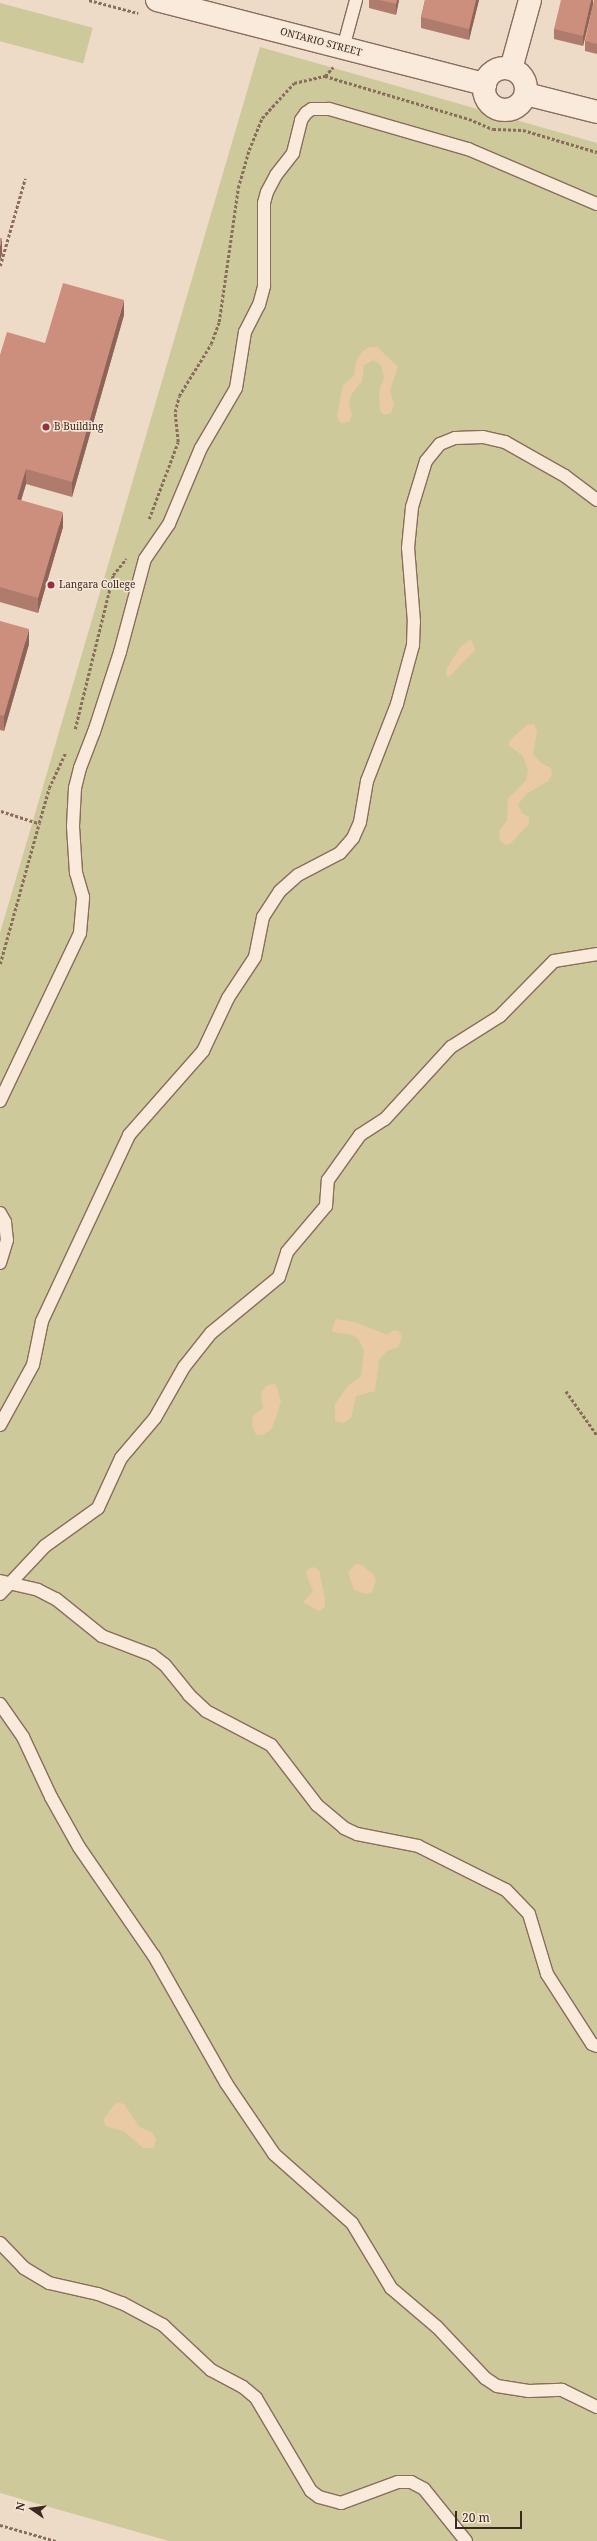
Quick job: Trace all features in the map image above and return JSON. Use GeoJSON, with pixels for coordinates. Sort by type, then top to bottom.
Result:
{"type":"FeatureCollection","features":[{"type":"Feature","properties":{"kind":"street","name":"ONTARIO STREET"},"geometry":{"type":"LineString","coordinates":[[157,0],[214,8],[343,48],[485,84]]}},
{"type":"Feature","properties":{"kind":"street"},"geometry":{"type":"LineString","coordinates":[[510,69],[530,0]]}},
{"type":"Feature","properties":{"kind":"street"},"geometry":{"type":"LineString","coordinates":[[510,69],[522,75],[526,88],[526,94],[518,106],[511,109],[497,108],[486,98],[485,84],[494,71],[510,69]]}},
{"type":"Feature","properties":{"kind":"street"},"geometry":{"type":"LineString","coordinates":[[526,94],[597,112]]}},
{"type":"Feature","properties":{"kind":"lane"},"geometry":{"type":"LineString","coordinates":[[343,48],[356,0]]}},
{"type":"Feature","properties":{"kind":"lane"},"geometry":{"type":"LineString","coordinates":[[0,1101],[75,948],[80,933],[83,897],[76,873],[73,826],[75,788],[80,768],[94,732],[120,652],[145,559],[169,524],[201,448],[236,388],[245,332],[260,301],[264,286],[264,203],[267,192],[293,153],[301,120],[306,113],[312,109],[329,109],[468,149],[597,204]]}},
{"type":"Feature","properties":{"kind":"lane"},"geometry":{"type":"LineString","coordinates":[[0,1425],[33,1365],[42,1321],[128,1135],[203,1051],[228,998],[255,957],[263,917],[280,891],[298,876],[340,853],[353,838],[360,822],[367,781],[397,704],[413,645],[414,622],[408,548],[412,507],[426,461],[440,444],[455,438],[483,437],[511,446],[565,476],[597,500]]}},
{"type":"Feature","properties":{"kind":"lane"},"geometry":{"type":"LineString","coordinates":[[0,1594],[5,1583],[45,1546],[98,1508],[121,1458],[156,1418],[184,1367],[211,1333],[279,1277],[287,1252],[326,1206],[328,1180],[360,1135],[385,1119],[451,1048],[500,1016],[554,961],[597,954]]}},
{"type":"Feature","properties":{"kind":"lane"},"geometry":{"type":"LineString","coordinates":[[0,1212],[5,1222],[8,1240],[0,1263]]}},
{"type":"Feature","properties":{"kind":"lane"},"geometry":{"type":"LineString","coordinates":[[5,1583],[38,1590],[56,1599],[102,1636],[152,1655],[165,1665],[189,1695],[206,1711],[271,1745],[316,1805],[344,1828],[357,1834],[418,1846],[506,1890],[529,1914],[547,1974],[592,2044],[597,2046]]}},
{"type":"Feature","properties":{"kind":"lane"},"geometry":{"type":"LineString","coordinates":[[0,1704],[22,1737],[51,1797],[79,1847],[154,1956],[226,2083],[274,2154],[352,2223],[391,2288],[437,2327],[485,2378],[497,2386],[529,2391],[562,2390],[597,2407]]}},
{"type":"Feature","properties":{"kind":"lane"},"geometry":{"type":"LineString","coordinates":[[0,2243],[24,2268],[49,2283],[104,2296],[163,2325],[211,2370],[244,2387],[256,2398],[311,2491],[319,2497],[341,2503],[398,2482],[411,2482],[424,2489],[466,2541]]}},
{"type":"Feature","properties":{"kind":"path"},"geometry":{"type":"LineString","coordinates":[[0,266],[25,179]]}},
{"type":"Feature","properties":{"kind":"path"},"geometry":{"type":"LineString","coordinates":[[0,964],[39,823]]}},
{"type":"Feature","properties":{"kind":"path"},"geometry":{"type":"LineString","coordinates":[[566,1391],[597,1435]]}},
{"type":"Feature","properties":{"kind":"path"},"geometry":{"type":"LineString","coordinates":[[0,2525],[56,2541]]}},
{"type":"Feature","properties":{"kind":"shaded area"},"geometry":{"type":"Polygon","coordinates":[[[0,3],[93,28],[83,64],[0,41],[0,3]]]}},
{"type":"Feature","properties":{"kind":"shaded area"},"geometry":{"type":"Polygon","coordinates":[[[260,47],[597,143],[597,2541],[169,2541],[0,2493],[0,933],[260,47]]]}},
{"type":"Feature","properties":{"kind":"sand"},"geometry":{"type":"Polygon","coordinates":[[[369,347],[377,347],[398,367],[390,390],[394,405],[391,413],[384,415],[380,411],[379,392],[384,377],[381,365],[374,360],[364,365],[362,381],[351,395],[349,403],[352,415],[349,422],[340,423],[337,415],[343,385],[354,376],[356,361],[362,352],[369,347]]]}},
{"type":"Feature","properties":{"kind":"sand"},"geometry":{"type":"Polygon","coordinates":[[[471,639],[475,650],[449,677],[446,675],[447,668],[461,646],[471,639]]]}},
{"type":"Feature","properties":{"kind":"sand"},"geometry":{"type":"Polygon","coordinates":[[[534,724],[537,731],[533,754],[541,763],[551,768],[552,775],[548,781],[525,795],[518,805],[522,813],[529,817],[529,824],[512,842],[506,845],[500,841],[499,831],[507,821],[508,799],[526,780],[528,770],[523,756],[508,745],[511,739],[527,725],[534,724]]]}},
{"type":"Feature","properties":{"kind":"sand"},"geometry":{"type":"Polygon","coordinates":[[[336,1319],[355,1322],[387,1335],[394,1330],[400,1332],[402,1338],[398,1347],[387,1351],[379,1360],[375,1391],[356,1396],[351,1418],[343,1423],[335,1421],[335,1404],[348,1386],[361,1376],[364,1351],[359,1340],[353,1335],[333,1332],[332,1329],[336,1319]]]}},
{"type":"Feature","properties":{"kind":"sand"},"geometry":{"type":"Polygon","coordinates":[[[273,1384],[276,1385],[281,1401],[276,1418],[271,1430],[262,1435],[256,1435],[252,1425],[253,1416],[263,1408],[261,1393],[266,1386],[273,1384]]]}},
{"type":"Feature","properties":{"kind":"sand"},"geometry":{"type":"Polygon","coordinates":[[[356,1564],[362,1565],[374,1575],[376,1581],[372,1592],[366,1594],[354,1590],[348,1572],[356,1564]]]}},
{"type":"Feature","properties":{"kind":"sand"},"geometry":{"type":"Polygon","coordinates":[[[314,1567],[319,1570],[325,1598],[325,1607],[319,1611],[303,1602],[313,1591],[306,1574],[308,1569],[314,1567]]]}},
{"type":"Feature","properties":{"kind":"sand"},"geometry":{"type":"Polygon","coordinates":[[[119,2102],[125,2105],[139,2127],[152,2132],[156,2139],[154,2148],[143,2148],[125,2132],[106,2126],[103,2120],[114,2105],[119,2102]]]}},
{"type":"Feature","properties":{"kind":"building"},"geometry":{"type":"Polygon","coordinates":[[[379,0],[397,0],[396,4],[379,0]]]}},
{"type":"Feature","properties":{"kind":"building"},"geometry":{"type":"Polygon","coordinates":[[[425,0],[476,0],[469,29],[421,17],[425,0]]]}},
{"type":"Feature","properties":{"kind":"building"},"geometry":{"type":"Polygon","coordinates":[[[561,0],[591,0],[583,36],[554,29],[561,0]]]}},
{"type":"Feature","properties":{"kind":"building"},"geometry":{"type":"Polygon","coordinates":[[[594,0],[597,0],[597,44],[585,41],[594,0]]]}},
{"type":"Feature","properties":{"kind":"building","name":"B Building"},"geometry":{"type":"Polygon","coordinates":[[[63,283],[124,300],[72,482],[26,469],[17,499],[63,512],[38,598],[0,587],[0,355],[7,332],[45,343],[63,283]]]}},
{"type":"Feature","properties":{"kind":"building"},"geometry":{"type":"Polygon","coordinates":[[[0,621],[29,629],[4,716],[0,715],[0,621]]]}},
{"type":"Feature","properties":{"kind":"place","name":"B Building"},"geometry":{"type":"Point","coordinates":[46,427]}},
{"type":"Feature","properties":{"kind":"place","name":"Langara College"},"geometry":{"type":"Point","coordinates":[51,585]}}]}
